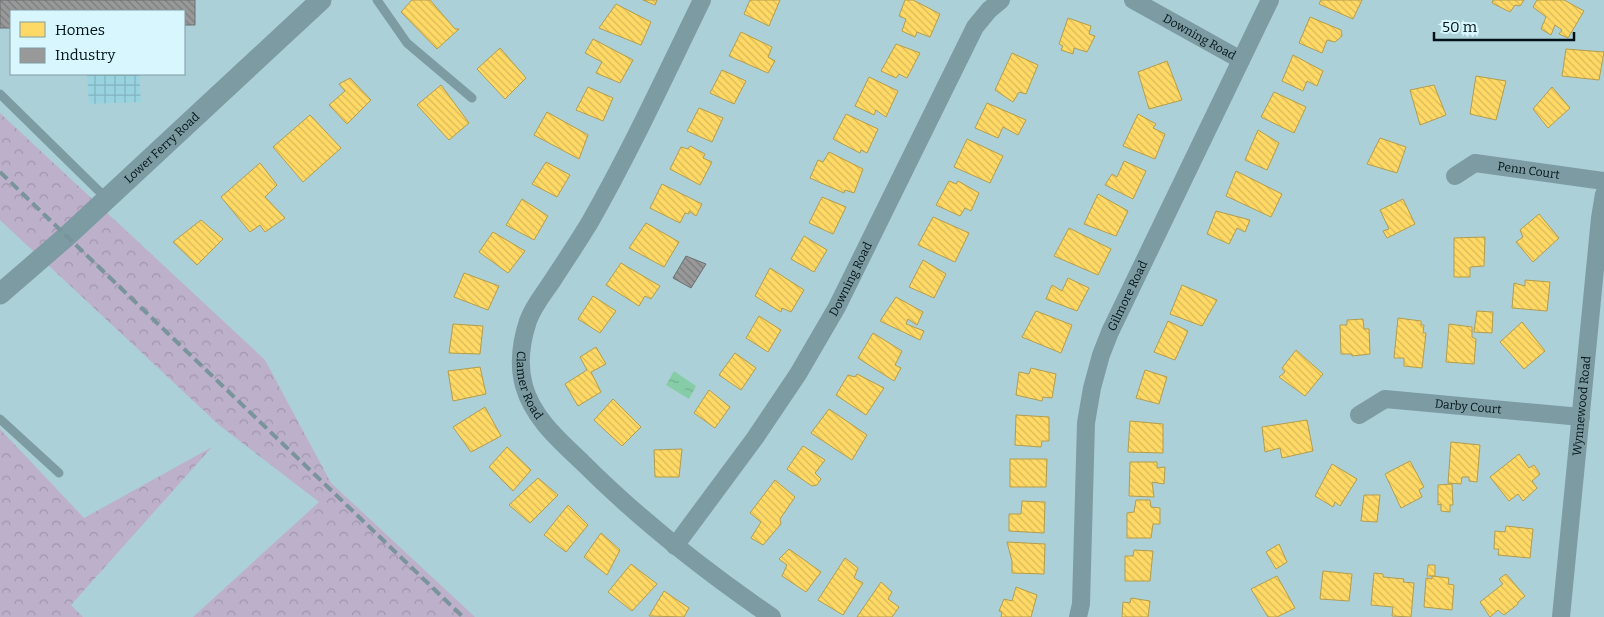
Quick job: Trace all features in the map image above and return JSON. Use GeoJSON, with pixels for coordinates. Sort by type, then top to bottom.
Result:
{"type":"FeatureCollection","features":[{"type":"Feature","properties":{"kind":"street","name":"Lower Ferry Road"},"geometry":{"type":"LineString","coordinates":[[0,294],[67,236],[322,0]]}},
{"type":"Feature","properties":{"kind":"street","name":"Clamer Road"},"geometry":{"type":"LineString","coordinates":[[702,0],[618,171],[589,223],[539,300],[529,319],[522,339],[521,363],[524,386],[532,406],[545,426],[600,480],[675,546],[772,617]]}},
{"type":"Feature","properties":{"kind":"street","name":"Downing Road"},"geometry":{"type":"LineString","coordinates":[[675,546],[755,438],[798,374],[837,307],[975,27],[989,10],[1001,0]]}},
{"type":"Feature","properties":{"kind":"street","name":"Downing Road"},"geometry":{"type":"LineString","coordinates":[[1133,0],[1241,60]]}},
{"type":"Feature","properties":{"kind":"street","name":"Gilmore Road"},"geometry":{"type":"LineString","coordinates":[[1078,617],[1081,604],[1086,423],[1092,388],[1101,355],[1110,332],[1270,0]]}},
{"type":"Feature","properties":{"kind":"street","name":"Penn Court"},"geometry":{"type":"LineString","coordinates":[[1455,176],[1475,163],[1604,181]]}},
{"type":"Feature","properties":{"kind":"street","name":"Wynnewood Road"},"geometry":{"type":"LineString","coordinates":[[1561,617],[1600,218],[1604,194]]}},
{"type":"Feature","properties":{"kind":"street","name":"Darby Court"},"geometry":{"type":"LineString","coordinates":[[1359,415],[1385,400],[1581,416]]}},
{"type":"Feature","properties":{"kind":"lane"},"geometry":{"type":"LineString","coordinates":[[377,0],[407,43],[472,98]]}},
{"type":"Feature","properties":{"kind":"lane"},"geometry":{"type":"LineString","coordinates":[[0,94],[107,199]]}},
{"type":"Feature","properties":{"kind":"lane"},"geometry":{"type":"LineString","coordinates":[[0,419],[59,473]]}},
{"type":"Feature","properties":{"kind":"shaded area"},"geometry":{"type":"Polygon","coordinates":[[[87,75],[139,75],[141,102],[89,104],[87,75]]]}},
{"type":"Feature","properties":{"kind":"green space"},"geometry":{"type":"Polygon","coordinates":[[[0,113],[265,360],[331,483],[475,617],[193,617],[319,502],[219,425],[0,220],[0,113]]]}},
{"type":"Feature","properties":{"kind":"green space"},"geometry":{"type":"Polygon","coordinates":[[[0,429],[84,518],[212,447],[71,605],[83,617],[0,617],[0,429]]]}},
{"type":"Feature","properties":{"kind":"water"},"geometry":{"type":"Polygon","coordinates":[[[674,371],[696,386],[689,399],[666,385],[674,371]]]}},
{"type":"Feature","properties":{"kind":"building: Homes"},"geometry":{"type":"Polygon","coordinates":[[[412,0],[430,0],[455,29],[459,29],[437,49],[401,12],[412,0]]]}},
{"type":"Feature","properties":{"kind":"building: Homes"},"geometry":{"type":"Polygon","coordinates":[[[643,0],[657,0],[655,5],[643,0]]]}},
{"type":"Feature","properties":{"kind":"building: Homes"},"geometry":{"type":"Polygon","coordinates":[[[750,0],[780,0],[769,26],[744,14],[750,0]]]}},
{"type":"Feature","properties":{"kind":"building: Homes"},"geometry":{"type":"Polygon","coordinates":[[[905,0],[913,0],[940,14],[930,37],[917,32],[915,37],[902,31],[906,19],[899,16],[905,0]]]}},
{"type":"Feature","properties":{"kind":"building: Homes"},"geometry":{"type":"Polygon","coordinates":[[[1321,0],[1362,0],[1353,19],[1319,4],[1321,0]]]}},
{"type":"Feature","properties":{"kind":"building: Homes"},"geometry":{"type":"Polygon","coordinates":[[[1493,0],[1524,0],[1520,6],[1515,5],[1510,12],[1492,3],[1493,0]]]}},
{"type":"Feature","properties":{"kind":"building: Homes"},"geometry":{"type":"Polygon","coordinates":[[[1537,0],[1564,0],[1584,11],[1568,38],[1559,34],[1562,30],[1555,25],[1551,35],[1541,29],[1546,17],[1533,7],[1537,0]]]}},
{"type":"Feature","properties":{"kind":"building: Homes"},"geometry":{"type":"Polygon","coordinates":[[[616,4],[651,22],[641,45],[599,28],[616,4]]]}},
{"type":"Feature","properties":{"kind":"building: Homes"},"geometry":{"type":"Polygon","coordinates":[[[1310,17],[1341,30],[1342,36],[1335,42],[1327,40],[1322,53],[1299,43],[1310,17]]]}},
{"type":"Feature","properties":{"kind":"building: Homes"},"geometry":{"type":"Polygon","coordinates":[[[1068,18],[1091,26],[1089,34],[1095,36],[1087,52],[1074,48],[1073,54],[1061,50],[1063,46],[1059,44],[1068,18]]]}},
{"type":"Feature","properties":{"kind":"building: Homes"},"geometry":{"type":"Polygon","coordinates":[[[741,32],[772,47],[768,57],[775,61],[768,73],[729,56],[741,32]]]}},
{"type":"Feature","properties":{"kind":"building: Homes"},"geometry":{"type":"Polygon","coordinates":[[[593,39],[633,60],[620,83],[596,73],[602,62],[585,53],[593,39]]]}},
{"type":"Feature","properties":{"kind":"building: Homes"},"geometry":{"type":"Polygon","coordinates":[[[896,44],[920,53],[907,78],[899,74],[896,78],[881,71],[896,44]]]}},
{"type":"Feature","properties":{"kind":"building: Homes"},"geometry":{"type":"Polygon","coordinates":[[[500,48],[526,78],[505,99],[477,69],[500,48]]]}},
{"type":"Feature","properties":{"kind":"building: Homes"},"geometry":{"type":"Polygon","coordinates":[[[1566,49],[1604,52],[1599,80],[1562,76],[1566,49]]]}},
{"type":"Feature","properties":{"kind":"building: Homes"},"geometry":{"type":"Polygon","coordinates":[[[1012,53],[1038,65],[1026,94],[1019,92],[1013,102],[995,90],[1012,53]]]}},
{"type":"Feature","properties":{"kind":"building: Homes"},"geometry":{"type":"Polygon","coordinates":[[[1293,55],[1323,71],[1317,86],[1307,81],[1303,91],[1282,81],[1293,55]]]}},
{"type":"Feature","properties":{"kind":"building: Homes"},"geometry":{"type":"Polygon","coordinates":[[[1167,61],[1182,100],[1149,109],[1138,72],[1167,61]]]}},
{"type":"Feature","properties":{"kind":"building: Homes"},"geometry":{"type":"Polygon","coordinates":[[[722,70],[746,81],[734,104],[710,93],[722,70]]]}},
{"type":"Feature","properties":{"kind":"building: Homes"},"geometry":{"type":"Polygon","coordinates":[[[1476,76],[1506,81],[1496,120],[1470,114],[1476,76]]]}},
{"type":"Feature","properties":{"kind":"building: Homes"},"geometry":{"type":"Polygon","coordinates":[[[869,77],[898,91],[886,117],[876,110],[874,115],[855,106],[869,77]]]}},
{"type":"Feature","properties":{"kind":"building: Homes"},"geometry":{"type":"Polygon","coordinates":[[[350,78],[371,100],[347,124],[329,105],[345,91],[339,84],[350,78]]]}},
{"type":"Feature","properties":{"kind":"building: Homes"},"geometry":{"type":"Polygon","coordinates":[[[441,85],[469,123],[449,140],[417,105],[441,85]]]}},
{"type":"Feature","properties":{"kind":"building: Homes"},"geometry":{"type":"Polygon","coordinates":[[[1434,85],[1446,115],[1420,125],[1410,90],[1434,85]]]}},
{"type":"Feature","properties":{"kind":"building: Homes"},"geometry":{"type":"Polygon","coordinates":[[[588,87],[613,98],[603,121],[576,110],[588,87]]]}},
{"type":"Feature","properties":{"kind":"building: Homes"},"geometry":{"type":"Polygon","coordinates":[[[1552,87],[1570,108],[1548,128],[1533,109],[1552,87]]]}},
{"type":"Feature","properties":{"kind":"building: Homes"},"geometry":{"type":"Polygon","coordinates":[[[1274,92],[1306,107],[1294,133],[1261,117],[1274,92]]]}},
{"type":"Feature","properties":{"kind":"building: Homes"},"geometry":{"type":"Polygon","coordinates":[[[987,103],[1026,120],[1018,135],[1003,127],[998,138],[975,128],[987,103]]]}},
{"type":"Feature","properties":{"kind":"building: Homes"},"geometry":{"type":"Polygon","coordinates":[[[699,108],[723,118],[712,142],[687,131],[699,108]]]}},
{"type":"Feature","properties":{"kind":"building: Homes"},"geometry":{"type":"Polygon","coordinates":[[[547,112],[588,135],[579,159],[534,135],[547,112]]]}},
{"type":"Feature","properties":{"kind":"building: Homes"},"geometry":{"type":"Polygon","coordinates":[[[846,114],[878,129],[867,153],[861,150],[860,153],[833,139],[846,114]]]}},
{"type":"Feature","properties":{"kind":"building: Homes"},"geometry":{"type":"Polygon","coordinates":[[[1138,114],[1156,124],[1153,128],[1165,134],[1155,159],[1123,146],[1138,114]]]}},
{"type":"Feature","properties":{"kind":"building: Homes"},"geometry":{"type":"Polygon","coordinates":[[[310,115],[341,148],[303,182],[273,147],[310,115]]]}},
{"type":"Feature","properties":{"kind":"building: Homes"},"geometry":{"type":"Polygon","coordinates":[[[1258,130],[1279,143],[1267,170],[1245,160],[1258,130]]]}},
{"type":"Feature","properties":{"kind":"building: Homes"},"geometry":{"type":"Polygon","coordinates":[[[1380,138],[1406,147],[1397,173],[1367,164],[1380,138]]]}},
{"type":"Feature","properties":{"kind":"building: Homes"},"geometry":{"type":"Polygon","coordinates":[[[967,139],[1003,156],[990,183],[954,167],[967,139]]]}},
{"type":"Feature","properties":{"kind":"building: Homes"},"geometry":{"type":"Polygon","coordinates":[[[690,146],[705,154],[703,158],[712,162],[700,185],[670,169],[681,147],[688,149],[690,146]]]}},
{"type":"Feature","properties":{"kind":"building: Homes"},"geometry":{"type":"Polygon","coordinates":[[[829,152],[863,169],[854,193],[845,190],[844,193],[810,178],[818,160],[823,162],[829,152]]]}},
{"type":"Feature","properties":{"kind":"building: Homes"},"geometry":{"type":"Polygon","coordinates":[[[1124,161],[1146,171],[1133,199],[1105,185],[1112,174],[1117,177],[1124,161]]]}},
{"type":"Feature","properties":{"kind":"building: Homes"},"geometry":{"type":"Polygon","coordinates":[[[546,162],[570,175],[557,197],[532,184],[546,162]]]}},
{"type":"Feature","properties":{"kind":"building: Homes"},"geometry":{"type":"Polygon","coordinates":[[[260,163],[277,185],[265,197],[285,218],[265,232],[260,225],[250,232],[221,197],[260,163]]]}},
{"type":"Feature","properties":{"kind":"building: Homes"},"geometry":{"type":"Polygon","coordinates":[[[1236,171],[1282,194],[1271,217],[1226,196],[1236,171]]]}},
{"type":"Feature","properties":{"kind":"building: Homes"},"geometry":{"type":"Polygon","coordinates":[[[949,181],[956,184],[958,181],[979,193],[971,211],[965,208],[960,216],[936,205],[949,181]]]}},
{"type":"Feature","properties":{"kind":"building: Homes"},"geometry":{"type":"Polygon","coordinates":[[[662,184],[702,204],[696,216],[689,211],[689,214],[685,213],[680,223],[650,208],[662,184]]]}},
{"type":"Feature","properties":{"kind":"building: Homes"},"geometry":{"type":"Polygon","coordinates":[[[1098,194],[1128,211],[1116,236],[1084,224],[1098,194]]]}},
{"type":"Feature","properties":{"kind":"building: Homes"},"geometry":{"type":"Polygon","coordinates":[[[822,197],[846,207],[833,234],[809,223],[822,197]]]}},
{"type":"Feature","properties":{"kind":"building: Homes"},"geometry":{"type":"Polygon","coordinates":[[[522,199],[548,216],[534,240],[506,225],[522,199]]]}},
{"type":"Feature","properties":{"kind":"building: Homes"},"geometry":{"type":"Polygon","coordinates":[[[1403,199],[1415,224],[1387,238],[1383,231],[1389,229],[1380,210],[1403,199]]]}},
{"type":"Feature","properties":{"kind":"building: Homes"},"geometry":{"type":"Polygon","coordinates":[[[1216,211],[1250,220],[1245,232],[1237,228],[1229,244],[1207,234],[1216,211]]]}},
{"type":"Feature","properties":{"kind":"building: Homes"},"geometry":{"type":"Polygon","coordinates":[[[1539,214],[1559,238],[1533,262],[1516,242],[1523,237],[1520,230],[1539,214]]]}},
{"type":"Feature","properties":{"kind":"building: Homes"},"geometry":{"type":"Polygon","coordinates":[[[933,217],[969,233],[955,262],[918,245],[933,217]]]}},
{"type":"Feature","properties":{"kind":"building: Homes"},"geometry":{"type":"Polygon","coordinates":[[[201,220],[223,239],[197,265],[173,242],[201,220]]]}},
{"type":"Feature","properties":{"kind":"building: Homes"},"geometry":{"type":"Polygon","coordinates":[[[646,223],[679,242],[664,267],[629,248],[646,223]]]}},
{"type":"Feature","properties":{"kind":"building: Homes"},"geometry":{"type":"Polygon","coordinates":[[[1069,228],[1111,249],[1098,275],[1054,256],[1069,228]]]}},
{"type":"Feature","properties":{"kind":"building: Homes"},"geometry":{"type":"Polygon","coordinates":[[[493,232],[525,251],[508,273],[479,252],[493,232]]]}},
{"type":"Feature","properties":{"kind":"building: Homes"},"geometry":{"type":"Polygon","coordinates":[[[804,236],[827,250],[814,272],[791,259],[804,236]]]}},
{"type":"Feature","properties":{"kind":"building: Homes"},"geometry":{"type":"Polygon","coordinates":[[[1485,237],[1484,266],[1470,267],[1470,277],[1454,277],[1454,238],[1485,237]]]}},
{"type":"Feature","properties":{"kind":"building: Homes"},"geometry":{"type":"Polygon","coordinates":[[[923,260],[946,274],[934,298],[909,287],[923,260]]]}},
{"type":"Feature","properties":{"kind":"building: Homes"},"geometry":{"type":"Polygon","coordinates":[[[621,263],[660,286],[651,299],[645,296],[639,306],[606,285],[621,263]]]}},
{"type":"Feature","properties":{"kind":"building: Homes"},"geometry":{"type":"Polygon","coordinates":[[[770,268],[804,290],[791,312],[782,308],[781,312],[755,296],[770,268]]]}},
{"type":"Feature","properties":{"kind":"building: Homes"},"geometry":{"type":"Polygon","coordinates":[[[464,273],[499,286],[488,310],[454,297],[464,273]]]}},
{"type":"Feature","properties":{"kind":"building: Homes"},"geometry":{"type":"Polygon","coordinates":[[[1068,278],[1089,288],[1077,311],[1046,299],[1052,285],[1062,291],[1068,278]]]}},
{"type":"Feature","properties":{"kind":"building: Homes"},"geometry":{"type":"Polygon","coordinates":[[[1525,280],[1550,282],[1547,311],[1512,308],[1514,283],[1525,286],[1525,280]]]}},
{"type":"Feature","properties":{"kind":"building: Homes"},"geometry":{"type":"Polygon","coordinates":[[[1182,285],[1217,300],[1202,326],[1170,314],[1182,285]]]}},
{"type":"Feature","properties":{"kind":"building: Homes"},"geometry":{"type":"Polygon","coordinates":[[[593,296],[616,311],[600,333],[578,319],[593,296]]]}},
{"type":"Feature","properties":{"kind":"building: Homes"},"geometry":{"type":"Polygon","coordinates":[[[896,297],[923,312],[917,325],[908,319],[906,324],[924,331],[920,340],[880,321],[896,297]]]}},
{"type":"Feature","properties":{"kind":"building: Homes"},"geometry":{"type":"Polygon","coordinates":[[[1036,311],[1072,325],[1061,353],[1022,337],[1036,311]]]}},
{"type":"Feature","properties":{"kind":"building: Homes"},"geometry":{"type":"Polygon","coordinates":[[[1477,311],[1493,312],[1492,333],[1474,332],[1477,311]]]}},
{"type":"Feature","properties":{"kind":"building: Homes"},"geometry":{"type":"Polygon","coordinates":[[[759,316],[781,330],[768,352],[746,338],[759,316]]]}},
{"type":"Feature","properties":{"kind":"building: Homes"},"geometry":{"type":"Polygon","coordinates":[[[1398,318],[1421,321],[1421,325],[1424,325],[1423,333],[1426,333],[1422,368],[1404,366],[1404,358],[1394,358],[1398,318]]]}},
{"type":"Feature","properties":{"kind":"building: Homes"},"geometry":{"type":"Polygon","coordinates":[[[1363,319],[1364,329],[1369,329],[1370,354],[1352,356],[1352,354],[1341,354],[1340,325],[1347,325],[1347,320],[1363,319]]]}},
{"type":"Feature","properties":{"kind":"building: Homes"},"geometry":{"type":"Polygon","coordinates":[[[1168,321],[1188,331],[1175,360],[1154,352],[1168,321]]]}},
{"type":"Feature","properties":{"kind":"building: Homes"},"geometry":{"type":"Polygon","coordinates":[[[1522,322],[1545,351],[1524,369],[1500,342],[1522,322]]]}},
{"type":"Feature","properties":{"kind":"building: Homes"},"geometry":{"type":"Polygon","coordinates":[[[453,324],[483,326],[480,354],[449,353],[453,324]]]}},
{"type":"Feature","properties":{"kind":"building: Homes"},"geometry":{"type":"Polygon","coordinates":[[[1449,324],[1472,327],[1472,337],[1476,339],[1474,364],[1446,362],[1449,324]]]}},
{"type":"Feature","properties":{"kind":"building: Homes"},"geometry":{"type":"Polygon","coordinates":[[[873,333],[902,351],[895,365],[901,368],[894,381],[858,358],[873,333]]]}},
{"type":"Feature","properties":{"kind":"building: Homes"},"geometry":{"type":"Polygon","coordinates":[[[596,347],[606,364],[591,372],[601,392],[578,406],[565,384],[587,370],[580,357],[596,347]]]}},
{"type":"Feature","properties":{"kind":"building: Homes"},"geometry":{"type":"Polygon","coordinates":[[[1296,350],[1323,374],[1305,396],[1279,377],[1285,372],[1282,368],[1296,350]]]}},
{"type":"Feature","properties":{"kind":"building: Homes"},"geometry":{"type":"Polygon","coordinates":[[[735,353],[756,368],[741,390],[719,375],[735,353]]]}},
{"type":"Feature","properties":{"kind":"building: Homes"},"geometry":{"type":"Polygon","coordinates":[[[480,367],[486,394],[453,401],[448,371],[480,367]]]}},
{"type":"Feature","properties":{"kind":"building: Homes"},"geometry":{"type":"Polygon","coordinates":[[[1031,368],[1056,374],[1052,398],[1043,397],[1042,401],[1016,395],[1019,372],[1029,374],[1031,368]]]}},
{"type":"Feature","properties":{"kind":"building: Homes"},"geometry":{"type":"Polygon","coordinates":[[[1145,370],[1167,377],[1159,404],[1136,398],[1145,370]]]}},
{"type":"Feature","properties":{"kind":"building: Homes"},"geometry":{"type":"Polygon","coordinates":[[[857,374],[884,388],[866,415],[836,395],[848,375],[855,377],[857,374]]]}},
{"type":"Feature","properties":{"kind":"building: Homes"},"geometry":{"type":"Polygon","coordinates":[[[709,390],[730,407],[715,428],[694,413],[709,390]]]}},
{"type":"Feature","properties":{"kind":"building: Homes"},"geometry":{"type":"Polygon","coordinates":[[[613,399],[641,427],[622,446],[594,420],[613,399]]]}},
{"type":"Feature","properties":{"kind":"building: Homes"},"geometry":{"type":"Polygon","coordinates":[[[485,407],[501,436],[471,452],[453,427],[485,407]]]}},
{"type":"Feature","properties":{"kind":"building: Homes"},"geometry":{"type":"Polygon","coordinates":[[[829,409],[867,435],[852,460],[811,433],[829,409]]]}},
{"type":"Feature","properties":{"kind":"building: Homes"},"geometry":{"type":"Polygon","coordinates":[[[1016,415],[1049,417],[1049,441],[1042,441],[1041,447],[1015,445],[1016,415]]]}},
{"type":"Feature","properties":{"kind":"building: Homes"},"geometry":{"type":"Polygon","coordinates":[[[1307,420],[1313,451],[1282,458],[1280,448],[1265,452],[1262,427],[1307,420]]]}},
{"type":"Feature","properties":{"kind":"building: Homes"},"geometry":{"type":"Polygon","coordinates":[[[1130,421],[1163,424],[1163,453],[1128,452],[1130,421]]]}},
{"type":"Feature","properties":{"kind":"building: Homes"},"geometry":{"type":"Polygon","coordinates":[[[1451,442],[1480,445],[1477,482],[1469,481],[1469,477],[1462,477],[1461,484],[1448,483],[1451,442]]]}},
{"type":"Feature","properties":{"kind":"building: Homes"},"geometry":{"type":"Polygon","coordinates":[[[803,446],[825,460],[815,473],[821,479],[817,485],[812,486],[787,469],[803,446]]]}},
{"type":"Feature","properties":{"kind":"building: Homes"},"geometry":{"type":"Polygon","coordinates":[[[507,447],[531,470],[513,491],[489,467],[507,447]]]}},
{"type":"Feature","properties":{"kind":"building: Homes"},"geometry":{"type":"Polygon","coordinates":[[[682,449],[679,477],[655,477],[654,450],[682,449]]]}},
{"type":"Feature","properties":{"kind":"building: Homes"},"geometry":{"type":"Polygon","coordinates":[[[1519,454],[1529,468],[1534,465],[1540,474],[1532,481],[1537,488],[1523,501],[1518,494],[1509,501],[1490,477],[1519,454]]]}},
{"type":"Feature","properties":{"kind":"building: Homes"},"geometry":{"type":"Polygon","coordinates":[[[1010,459],[1047,459],[1046,487],[1010,487],[1010,459]]]}},
{"type":"Feature","properties":{"kind":"building: Homes"},"geometry":{"type":"Polygon","coordinates":[[[1410,461],[1424,487],[1419,490],[1422,497],[1401,508],[1385,474],[1410,461]]]}},
{"type":"Feature","properties":{"kind":"building: Homes"},"geometry":{"type":"Polygon","coordinates":[[[1130,462],[1157,462],[1157,468],[1165,467],[1164,484],[1152,482],[1154,497],[1129,496],[1130,462]]]}},
{"type":"Feature","properties":{"kind":"building: Homes"},"geometry":{"type":"Polygon","coordinates":[[[1332,464],[1357,479],[1340,506],[1335,502],[1333,507],[1315,496],[1332,464]]]}},
{"type":"Feature","properties":{"kind":"building: Homes"},"geometry":{"type":"Polygon","coordinates":[[[538,478],[558,495],[530,523],[509,505],[538,478]]]}},
{"type":"Feature","properties":{"kind":"building: Homes"},"geometry":{"type":"Polygon","coordinates":[[[775,480],[795,497],[780,519],[781,524],[763,545],[751,538],[761,522],[750,513],[775,480]]]}},
{"type":"Feature","properties":{"kind":"building: Homes"},"geometry":{"type":"Polygon","coordinates":[[[1452,484],[1453,505],[1450,505],[1450,512],[1441,511],[1441,504],[1438,505],[1438,485],[1452,484]]]}},
{"type":"Feature","properties":{"kind":"building: Homes"},"geometry":{"type":"Polygon","coordinates":[[[1364,495],[1380,495],[1377,522],[1361,521],[1364,495]]]}},
{"type":"Feature","properties":{"kind":"building: Homes"},"geometry":{"type":"Polygon","coordinates":[[[1136,500],[1150,500],[1151,507],[1160,508],[1160,524],[1153,524],[1151,538],[1127,538],[1127,513],[1134,512],[1136,500]]]}},
{"type":"Feature","properties":{"kind":"building: Homes"},"geometry":{"type":"Polygon","coordinates":[[[1022,501],[1045,502],[1044,533],[1009,531],[1009,514],[1021,514],[1022,501]]]}},
{"type":"Feature","properties":{"kind":"building: Homes"},"geometry":{"type":"Polygon","coordinates":[[[568,505],[588,525],[566,552],[544,535],[568,505]]]}},
{"type":"Feature","properties":{"kind":"building: Homes"},"geometry":{"type":"Polygon","coordinates":[[[1506,526],[1533,529],[1530,558],[1498,555],[1499,549],[1494,549],[1495,531],[1505,532],[1506,526]]]}},
{"type":"Feature","properties":{"kind":"building: Homes"},"geometry":{"type":"Polygon","coordinates":[[[601,533],[620,550],[607,575],[584,557],[601,533]]]}},
{"type":"Feature","properties":{"kind":"building: Homes"},"geometry":{"type":"Polygon","coordinates":[[[1007,542],[1045,544],[1044,574],[1012,573],[1012,561],[1007,542]]]}},
{"type":"Feature","properties":{"kind":"building: Homes"},"geometry":{"type":"Polygon","coordinates":[[[1279,544],[1287,562],[1276,569],[1266,552],[1279,544]]]}},
{"type":"Feature","properties":{"kind":"building: Homes"},"geometry":{"type":"Polygon","coordinates":[[[789,549],[821,572],[806,592],[782,576],[787,565],[779,559],[789,549]]]}},
{"type":"Feature","properties":{"kind":"building: Homes"},"geometry":{"type":"Polygon","coordinates":[[[1134,550],[1153,551],[1150,581],[1125,581],[1125,556],[1133,556],[1134,550]]]}},
{"type":"Feature","properties":{"kind":"building: Homes"},"geometry":{"type":"Polygon","coordinates":[[[845,558],[858,568],[854,578],[863,583],[843,615],[818,600],[845,558]]]}},
{"type":"Feature","properties":{"kind":"building: Homes"},"geometry":{"type":"Polygon","coordinates":[[[631,564],[657,584],[632,611],[608,592],[631,564]]]}},
{"type":"Feature","properties":{"kind":"building: Homes"},"geometry":{"type":"Polygon","coordinates":[[[1428,565],[1435,565],[1435,576],[1427,576],[1428,565]]]}},
{"type":"Feature","properties":{"kind":"building: Homes"},"geometry":{"type":"Polygon","coordinates":[[[1323,571],[1352,574],[1349,601],[1320,599],[1323,571]]]}},
{"type":"Feature","properties":{"kind":"building: Homes"},"geometry":{"type":"Polygon","coordinates":[[[1374,573],[1383,574],[1383,577],[1404,579],[1403,582],[1414,583],[1411,617],[1392,616],[1393,607],[1371,605],[1374,573]]]}},
{"type":"Feature","properties":{"kind":"building: Homes"},"geometry":{"type":"Polygon","coordinates":[[[1506,574],[1525,596],[1504,615],[1498,610],[1490,617],[1480,602],[1503,584],[1499,579],[1506,574]]]}},
{"type":"Feature","properties":{"kind":"building: Homes"},"geometry":{"type":"Polygon","coordinates":[[[1277,576],[1295,608],[1277,617],[1268,617],[1251,589],[1277,576]]]}},
{"type":"Feature","properties":{"kind":"building: Homes"},"geometry":{"type":"Polygon","coordinates":[[[1432,576],[1449,578],[1448,584],[1454,585],[1452,610],[1424,607],[1426,578],[1432,579],[1432,576]]]}},
{"type":"Feature","properties":{"kind":"building: Homes"},"geometry":{"type":"Polygon","coordinates":[[[881,582],[892,592],[888,599],[899,607],[892,617],[857,617],[881,582]]]}},
{"type":"Feature","properties":{"kind":"building: Homes"},"geometry":{"type":"Polygon","coordinates":[[[1016,587],[1037,595],[1031,617],[1001,617],[1002,612],[999,611],[1004,599],[1012,601],[1016,587]]]}},
{"type":"Feature","properties":{"kind":"building: Homes"},"geometry":{"type":"Polygon","coordinates":[[[664,591],[689,608],[684,617],[649,616],[664,591]]]}},
{"type":"Feature","properties":{"kind":"building: Homes"},"geometry":{"type":"Polygon","coordinates":[[[1131,598],[1150,601],[1148,617],[1122,617],[1123,602],[1130,603],[1131,598]]]}},
{"type":"Feature","properties":{"kind":"building: Industry"},"geometry":{"type":"Polygon","coordinates":[[[0,0],[195,0],[195,25],[185,25],[185,10],[10,10],[10,28],[0,28],[0,0]]]}},
{"type":"Feature","properties":{"kind":"building: Industry"},"geometry":{"type":"Polygon","coordinates":[[[686,256],[706,264],[691,288],[673,278],[686,256]]]}},
{"type":"Feature","properties":{"kind":"railway"},"geometry":{"type":"LineString","coordinates":[[0,172],[463,617]]}}]}
